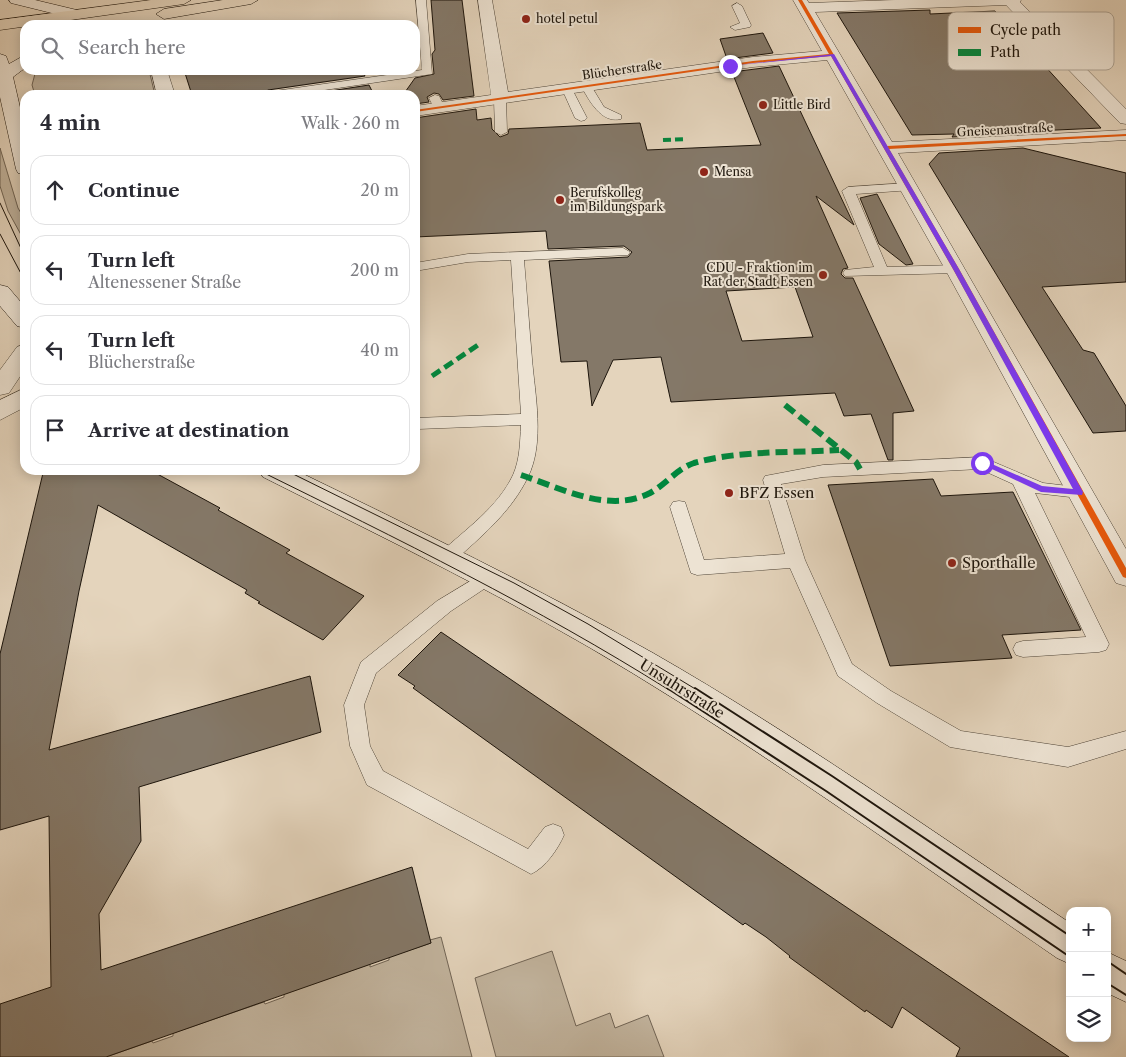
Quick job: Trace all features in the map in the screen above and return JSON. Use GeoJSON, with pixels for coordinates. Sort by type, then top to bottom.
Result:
{"type":"FeatureCollection","features":[{"type":"Feature","properties":{"kind":"main road"},"geometry":{"type":"LineString","coordinates":[[30,20],[184,0]]}},
{"type":"Feature","properties":{"kind":"main road"},"geometry":{"type":"LineString","coordinates":[[123,20],[251,0]]}},
{"type":"Feature","properties":{"kind":"main road"},"geometry":{"type":"LineString","coordinates":[[0,24],[20,21]]}},
{"type":"Feature","properties":{"kind":"main road"},"geometry":{"type":"LineString","coordinates":[[0,38],[20,35]]}},
{"type":"Feature","properties":{"kind":"street"},"geometry":{"type":"LineString","coordinates":[[16,0],[76,14]]}},
{"type":"Feature","properties":{"kind":"street"},"geometry":{"type":"LineString","coordinates":[[485,0],[500,99]]}},
{"type":"Feature","properties":{"kind":"street"},"geometry":{"type":"LineString","coordinates":[[1023,12],[1011,0],[802,4],[956,269],[1126,574]]}},
{"type":"Feature","properties":{"kind":"street","name":"Blücherstraße"},"geometry":{"type":"LineString","coordinates":[[420,109],[437,103],[500,99],[753,62],[832,55]]}},
{"type":"Feature","properties":{"kind":"street"},"geometry":{"type":"LineString","coordinates":[[20,62],[2,67],[20,147]]}},
{"type":"Feature","properties":{"kind":"street"},"geometry":{"type":"LineString","coordinates":[[1079,70],[1126,119]]}},
{"type":"Feature","properties":{"kind":"street"},"geometry":{"type":"LineString","coordinates":[[160,75],[165,90]]}},
{"type":"Feature","properties":{"kind":"street","name":"Gneisenaustraße"},"geometry":{"type":"LineString","coordinates":[[886,148],[1126,135]]}},
{"type":"Feature","properties":{"kind":"street"},"geometry":{"type":"LineString","coordinates":[[1,296],[20,316]]}},
{"type":"Feature","properties":{"kind":"street"},"geometry":{"type":"LineString","coordinates":[[0,387],[20,359]]}},
{"type":"Feature","properties":{"kind":"street"},"geometry":{"type":"LineString","coordinates":[[0,411],[20,399]]}},
{"type":"Feature","properties":{"kind":"street","name":"Unsuhrstraße"},"geometry":{"type":"LineString","coordinates":[[282,475],[447,557],[581,628],[695,696],[826,781],[1066,942]]}},
{"type":"Feature","properties":{"kind":"street"},"geometry":{"type":"LineString","coordinates":[[1111,974],[1126,983]]}},
{"type":"Feature","properties":{"kind":"lane"},"geometry":{"type":"LineString","coordinates":[[312,90],[428,77],[421,0]]}},
{"type":"Feature","properties":{"kind":"lane"},"geometry":{"type":"LineString","coordinates":[[735,27],[746,25],[737,6]]}},
{"type":"Feature","properties":{"kind":"lane"},"geometry":{"type":"LineString","coordinates":[[586,86],[600,109],[616,117]]}},
{"type":"Feature","properties":{"kind":"lane"},"geometry":{"type":"LineString","coordinates":[[567,89],[581,118]]}},
{"type":"Feature","properties":{"kind":"lane"},"geometry":{"type":"LineString","coordinates":[[500,99],[501,132]]}},
{"type":"Feature","properties":{"kind":"lane"},"geometry":{"type":"LineString","coordinates":[[882,271],[848,191],[908,187]]}},
{"type":"Feature","properties":{"kind":"lane"},"geometry":{"type":"LineString","coordinates":[[420,266],[459,259],[623,252]]}},
{"type":"Feature","properties":{"kind":"lane"},"geometry":{"type":"LineString","coordinates":[[447,557],[491,518],[516,483],[527,453],[529,419],[517,256]]}},
{"type":"Feature","properties":{"kind":"lane"},"geometry":{"type":"LineString","coordinates":[[850,272],[956,269]]}},
{"type":"Feature","properties":{"kind":"lane"},"geometry":{"type":"LineString","coordinates":[[420,423],[529,419]]}},
{"type":"Feature","properties":{"kind":"lane"},"geometry":{"type":"LineString","coordinates":[[1079,492],[1041,489],[982,463],[823,471],[772,480],[796,560],[845,670],[884,697],[957,740],[1068,757],[1126,740]]}},
{"type":"Feature","properties":{"kind":"lane"},"geometry":{"type":"LineString","coordinates":[[1020,480],[1099,644],[1023,648]]}},
{"type":"Feature","properties":{"kind":"lane"},"geometry":{"type":"LineString","coordinates":[[679,507],[697,568],[796,560]]}},
{"type":"Feature","properties":{"kind":"lane"},"geometry":{"type":"LineString","coordinates":[[487,578],[444,606],[368,668],[354,705],[360,746],[375,778],[531,863],[553,835]]}},
{"type":"Feature","properties":{"kind":"shaded area"},"geometry":{"type":"Polygon","coordinates":[[[35,75],[150,75],[154,90],[34,90],[32,85],[35,75]]]}},
{"type":"Feature","properties":{"kind":"shaded area"},"geometry":{"type":"Polygon","coordinates":[[[0,148],[20,211],[20,233],[8,211],[0,186],[0,148]]]}},
{"type":"Feature","properties":{"kind":"shaded area"},"geometry":{"type":"Polygon","coordinates":[[[441,937],[472,1057],[106,1057],[152,1041],[153,1043],[173,1036],[173,1033],[264,1002],[265,1004],[284,997],[284,994],[370,964],[370,967],[389,960],[389,957],[431,943],[430,940],[441,937]]]}},
{"type":"Feature","properties":{"kind":"shaded area"},"geometry":{"type":"Polygon","coordinates":[[[552,951],[576,1026],[610,1013],[615,1028],[648,1015],[664,1057],[496,1057],[475,978],[552,951]]]}},
{"type":"Feature","properties":{"kind":"building"},"geometry":{"type":"Polygon","coordinates":[[[431,0],[462,0],[474,96],[443,100],[439,94],[434,93],[427,97],[429,102],[420,103],[420,90],[407,90],[415,78],[434,74],[432,54],[435,50],[431,0]]]}},
{"type":"Feature","properties":{"kind":"building"},"geometry":{"type":"Polygon","coordinates":[[[930,10],[930,14],[948,13],[948,70],[1048,70],[1101,128],[968,134],[975,136],[952,137],[954,134],[912,135],[837,13],[930,10]]]}},
{"type":"Feature","properties":{"kind":"building"},"geometry":{"type":"Polygon","coordinates":[[[763,33],[773,53],[727,59],[720,39],[763,33]]]}},
{"type":"Feature","properties":{"kind":"building"},"geometry":{"type":"Polygon","coordinates":[[[779,66],[854,225],[816,196],[848,268],[843,269],[841,274],[845,278],[853,278],[914,411],[893,413],[893,460],[888,460],[871,414],[844,416],[835,393],[671,402],[661,357],[613,360],[592,406],[587,361],[561,362],[549,261],[628,257],[632,252],[624,246],[548,249],[546,231],[420,237],[420,117],[476,109],[477,120],[491,118],[492,129],[500,137],[508,134],[509,129],[640,123],[647,150],[761,145],[732,72],[779,66]],[[795,287],[726,291],[742,341],[813,337],[795,287]]]}},
{"type":"Feature","properties":{"kind":"building"},"geometry":{"type":"Polygon","coordinates":[[[186,75],[365,76],[268,90],[190,90],[186,75]]]}},
{"type":"Feature","properties":{"kind":"building"},"geometry":{"type":"Polygon","coordinates":[[[369,85],[372,90],[336,90],[369,85]]]}},
{"type":"Feature","properties":{"kind":"building"},"geometry":{"type":"Polygon","coordinates":[[[1023,148],[1126,173],[1126,282],[1042,287],[1083,350],[1094,353],[1126,406],[1126,431],[1093,433],[929,164],[939,153],[1023,148]]]}},
{"type":"Feature","properties":{"kind":"building"},"geometry":{"type":"Polygon","coordinates":[[[877,194],[913,264],[906,265],[879,244],[860,198],[877,194]]]}},
{"type":"Feature","properties":{"kind":"building"},"geometry":{"type":"Polygon","coordinates":[[[43,475],[159,475],[220,508],[218,510],[290,550],[286,553],[364,596],[323,640],[258,603],[260,602],[245,593],[247,590],[98,505],[79,591],[49,750],[310,676],[321,732],[139,787],[141,841],[99,914],[101,970],[412,867],[431,943],[106,1057],[0,1057],[0,1004],[51,987],[49,816],[0,830],[0,654],[43,475]]]}},
{"type":"Feature","properties":{"kind":"building","name":"Sporthalle"},"geometry":{"type":"Polygon","coordinates":[[[933,479],[941,496],[1013,492],[1081,630],[1002,635],[1012,658],[890,666],[828,485],[933,479]]]}},
{"type":"Feature","properties":{"kind":"building"},"geometry":{"type":"Polygon","coordinates":[[[441,632],[1069,1057],[956,1057],[960,1048],[902,1007],[892,1028],[866,1010],[865,1012],[789,957],[766,937],[745,923],[743,925],[413,688],[415,686],[398,675],[441,632]]]}},
{"type":"Feature","properties":{"kind":"tram line"},"geometry":{"type":"LineString","coordinates":[[0,203],[20,246]]}},
{"type":"Feature","properties":{"kind":"tram line"},"geometry":{"type":"LineString","coordinates":[[0,234],[20,272]]}},
{"type":"Feature","properties":{"kind":"tram line"},"geometry":{"type":"LineString","coordinates":[[268,475],[518,602],[669,690]]}},
{"type":"Feature","properties":{"kind":"tram line"},"geometry":{"type":"LineString","coordinates":[[295,475],[514,583],[588,624],[697,690]]}},
{"type":"Feature","properties":{"kind":"tram line"},"geometry":{"type":"LineString","coordinates":[[667,688],[826,791],[1066,954]]}},
{"type":"Feature","properties":{"kind":"tram line"},"geometry":{"type":"LineString","coordinates":[[695,688],[832,776],[1066,933]]}},
{"type":"Feature","properties":{"kind":"tram line"},"geometry":{"type":"LineString","coordinates":[[1111,964],[1126,974]]}},
{"type":"Feature","properties":{"kind":"tram line"},"geometry":{"type":"LineString","coordinates":[[1111,986],[1126,995]]}},
{"type":"Feature","properties":{"kind":"marked path"},"geometry":{"type":"LineString","coordinates":[[663,140],[687,139]]}},
{"type":"Feature","properties":{"kind":"marked path"},"geometry":{"type":"LineString","coordinates":[[432,376],[478,345]]}},
{"type":"Feature","properties":{"kind":"marked path"},"geometry":{"type":"LineString","coordinates":[[785,405],[856,462],[860,469]]}},
{"type":"Feature","properties":{"kind":"marked path"},"geometry":{"type":"LineString","coordinates":[[521,475],[600,501],[625,501],[649,493],[692,464],[723,457],[839,450]]}},
{"type":"Feature","properties":{"kind":"cycle path"},"geometry":{"type":"LineString","coordinates":[[800,0],[956,269],[1126,575]]}},
{"type":"Feature","properties":{"kind":"cycle path"},"geometry":{"type":"LineString","coordinates":[[420,110],[753,62],[832,55]]}},
{"type":"Feature","properties":{"kind":"cycle path"},"geometry":{"type":"LineString","coordinates":[[886,148],[1126,135]]}},
{"type":"Feature","properties":{"kind":"place","name":"hotel petul"},"geometry":{"type":"Point","coordinates":[526,19]}},
{"type":"Feature","properties":{"kind":"place","name":"Little Bird"},"geometry":{"type":"Point","coordinates":[763,105]}},
{"type":"Feature","properties":{"kind":"place","name":"Mensa"},"geometry":{"type":"Point","coordinates":[704,172]}},
{"type":"Feature","properties":{"kind":"place","name":"Berufskolleg im Bildungspark"},"geometry":{"type":"Point","coordinates":[560,200]}},
{"type":"Feature","properties":{"kind":"place","name":"CDU - Fraktion im Rat der Stadt Essen"},"geometry":{"type":"Point","coordinates":[823,275]}},
{"type":"Feature","properties":{"kind":"place","name":"BFZ Essen"},"geometry":{"type":"Point","coordinates":[729,493]}},
{"type":"Feature","properties":{"kind":"place","name":"Sporthalle"},"geometry":{"type":"Point","coordinates":[952,563]}},
{"type":"Feature","properties":{"kind":"route"},"geometry":{"type":"LineString","coordinates":[[730,66],[805,56],[832,55],[956,269],[1079,492],[1041,489],[982,463]]}}]}
